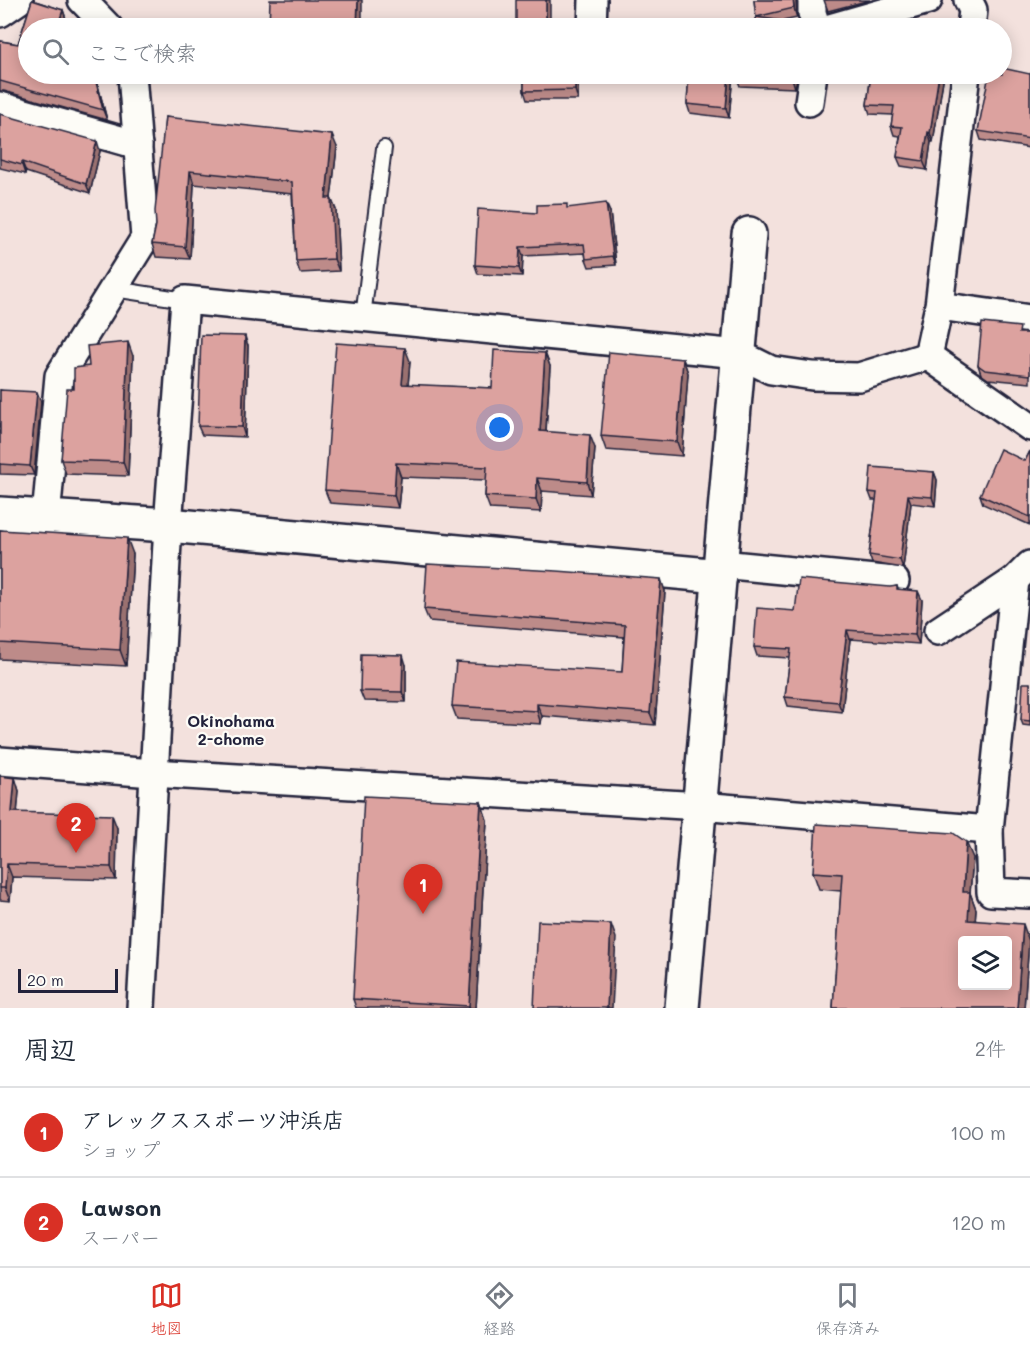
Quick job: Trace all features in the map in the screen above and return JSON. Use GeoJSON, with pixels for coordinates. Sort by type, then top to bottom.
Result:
{"type":"FeatureCollection","features":[{"type":"Feature","properties":{"kind":"street"},"geometry":{"type":"LineString","coordinates":[[0,13],[19,0]]}},
{"type":"Feature","properties":{"kind":"street"},"geometry":{"type":"LineString","coordinates":[[82,0],[99,18]]}},
{"type":"Feature","properties":{"kind":"street"},"geometry":{"type":"LineString","coordinates":[[592,18],[593,0]]}},
{"type":"Feature","properties":{"kind":"street"},"geometry":{"type":"LineString","coordinates":[[812,0],[814,18]]}},
{"type":"Feature","properties":{"kind":"street"},"geometry":{"type":"LineString","coordinates":[[865,18],[927,0]]}},
{"type":"Feature","properties":{"kind":"street"},"geometry":{"type":"LineString","coordinates":[[968,0],[973,10],[972,18]]}},
{"type":"Feature","properties":{"kind":"street"},"geometry":{"type":"LineString","coordinates":[[46,517],[59,376],[145,238],[133,84]]}},
{"type":"Feature","properties":{"kind":"street"},"geometry":{"type":"LineString","coordinates":[[809,102],[812,84]]}},
{"type":"Feature","properties":{"kind":"street"},"geometry":{"type":"LineString","coordinates":[[928,356],[939,306],[965,84]]}},
{"type":"Feature","properties":{"kind":"street"},"geometry":{"type":"LineString","coordinates":[[0,106],[138,145]]}},
{"type":"Feature","properties":{"kind":"street"},"geometry":{"type":"LineString","coordinates":[[682,1008],[749,234]]}},
{"type":"Feature","properties":{"kind":"street"},"geometry":{"type":"LineString","coordinates":[[141,1008],[168,525],[184,300],[739,354],[771,370],[812,376],[860,377],[928,356]]}},
{"type":"Feature","properties":{"kind":"street"},"geometry":{"type":"LineString","coordinates":[[939,306],[1030,319]]}},
{"type":"Feature","properties":{"kind":"street"},"geometry":{"type":"LineString","coordinates":[[928,356],[1030,427]]}},
{"type":"Feature","properties":{"kind":"street"},"geometry":{"type":"LineString","coordinates":[[0,514],[168,525],[720,570],[895,581]]}},
{"type":"Feature","properties":{"kind":"street"},"geometry":{"type":"LineString","coordinates":[[938,631],[1022,573]]}},
{"type":"Feature","properties":{"kind":"street"},"geometry":{"type":"LineString","coordinates":[[1022,573],[989,830],[991,892],[1030,894]]}},
{"type":"Feature","properties":{"kind":"street"},"geometry":{"type":"LineString","coordinates":[[0,761],[153,773],[700,806],[989,830]]}},
{"type":"Feature","properties":{"kind":"lane"},"geometry":{"type":"LineString","coordinates":[[363,317],[384,148]]}},
{"type":"Feature","properties":{"kind":"lane"},"geometry":{"type":"LineString","coordinates":[[114,289],[184,300]]}},
{"type":"Feature","properties":{"kind":"building"},"geometry":{"type":"Polygon","coordinates":[[[32,0],[63,10],[60,18],[26,18],[32,0]]]}},
{"type":"Feature","properties":{"kind":"building"},"geometry":{"type":"Polygon","coordinates":[[[270,0],[358,0],[357,18],[269,18],[270,0]]]}},
{"type":"Feature","properties":{"kind":"building"},"geometry":{"type":"Polygon","coordinates":[[[516,0],[546,0],[546,18],[516,18],[516,0]]]}},
{"type":"Feature","properties":{"kind":"building"},"geometry":{"type":"Polygon","coordinates":[[[754,0],[793,0],[794,8],[756,17],[754,0]]]}},
{"type":"Feature","properties":{"kind":"building"},"geometry":{"type":"Polygon","coordinates":[[[0,41],[18,44],[18,84],[96,84],[103,110],[0,81],[0,41]]]}},
{"type":"Feature","properties":{"kind":"building"},"geometry":{"type":"Polygon","coordinates":[[[1012,70],[1030,74],[1030,139],[978,131],[987,84],[1012,84],[1012,70]]]}},
{"type":"Feature","properties":{"kind":"building"},"geometry":{"type":"Polygon","coordinates":[[[524,84],[575,84],[575,90],[524,91],[524,84]]]}},
{"type":"Feature","properties":{"kind":"building"},"geometry":{"type":"Polygon","coordinates":[[[688,84],[728,84],[726,108],[687,104],[688,84]]]}},
{"type":"Feature","properties":{"kind":"building"},"geometry":{"type":"Polygon","coordinates":[[[870,84],[937,84],[923,161],[897,157],[902,127],[891,126],[894,106],[867,105],[870,84]]]}},
{"type":"Feature","properties":{"kind":"building"},"geometry":{"type":"Polygon","coordinates":[[[0,114],[97,141],[86,184],[22,162],[22,165],[0,159],[0,114]]]}},
{"type":"Feature","properties":{"kind":"building"},"geometry":{"type":"Polygon","coordinates":[[[165,117],[332,135],[326,198],[331,198],[334,259],[296,261],[292,182],[190,171],[185,247],[152,244],[156,225],[155,211],[165,117]]]}},
{"type":"Feature","properties":{"kind":"building"},"geometry":{"type":"Polygon","coordinates":[[[606,203],[613,256],[586,259],[584,244],[520,247],[519,268],[475,265],[478,209],[537,213],[537,205],[567,204],[567,208],[606,203]]]}},
{"type":"Feature","properties":{"kind":"building"},"geometry":{"type":"Polygon","coordinates":[[[982,323],[1020,327],[1019,333],[1030,333],[1030,375],[985,370],[978,365],[982,323]]]}},
{"type":"Feature","properties":{"kind":"building"},"geometry":{"type":"Polygon","coordinates":[[[201,335],[245,336],[242,427],[198,426],[201,335]]]}},
{"type":"Feature","properties":{"kind":"building"},"geometry":{"type":"Polygon","coordinates":[[[128,342],[123,462],[61,460],[67,389],[74,389],[74,368],[89,366],[87,346],[128,342]]]}},
{"type":"Feature","properties":{"kind":"building"},"geometry":{"type":"Polygon","coordinates":[[[336,343],[405,348],[402,384],[492,388],[494,350],[545,353],[540,431],[590,435],[587,482],[537,478],[536,499],[485,496],[487,467],[396,463],[394,495],[325,490],[336,343]]]}},
{"type":"Feature","properties":{"kind":"building"},"geometry":{"type":"Polygon","coordinates":[[[609,352],[683,359],[677,442],[601,436],[609,352]]]}},
{"type":"Feature","properties":{"kind":"building"},"geometry":{"type":"Polygon","coordinates":[[[0,390],[37,392],[30,466],[0,464],[0,390]]]}},
{"type":"Feature","properties":{"kind":"building"},"geometry":{"type":"Polygon","coordinates":[[[1000,449],[1025,461],[1030,451],[1030,517],[980,495],[1000,449]]]}},
{"type":"Feature","properties":{"kind":"building"},"geometry":{"type":"Polygon","coordinates":[[[871,467],[934,472],[932,497],[908,495],[900,560],[869,555],[877,493],[869,492],[871,467]]]}},
{"type":"Feature","properties":{"kind":"building"},"geometry":{"type":"Polygon","coordinates":[[[0,530],[127,538],[120,650],[0,643],[0,530]]]}},
{"type":"Feature","properties":{"kind":"building"},"geometry":{"type":"Polygon","coordinates":[[[427,564],[661,579],[650,713],[537,704],[537,711],[452,706],[456,662],[622,672],[625,625],[424,609],[427,564]]]}},
{"type":"Feature","properties":{"kind":"building"},"geometry":{"type":"Polygon","coordinates":[[[799,579],[897,586],[897,589],[918,591],[915,635],[847,630],[838,702],[785,697],[791,649],[754,647],[757,608],[795,611],[799,579]]]}},
{"type":"Feature","properties":{"kind":"building"},"geometry":{"type":"Polygon","coordinates":[[[361,654],[403,655],[402,692],[360,691],[361,654]]]}},
{"type":"Feature","properties":{"kind":"building"},"geometry":{"type":"Polygon","coordinates":[[[1023,683],[1030,683],[1030,721],[1021,720],[1023,683]]]}},
{"type":"Feature","properties":{"kind":"building"},"geometry":{"type":"Polygon","coordinates":[[[0,776],[15,778],[12,812],[112,815],[111,867],[7,864],[5,888],[0,888],[0,776]]]}},
{"type":"Feature","properties":{"kind":"building"},"geometry":{"type":"Polygon","coordinates":[[[364,796],[481,802],[469,1006],[353,999],[364,796]]]}},
{"type":"Feature","properties":{"kind":"building"},"geometry":{"type":"Polygon","coordinates":[[[816,824],[953,833],[966,842],[963,892],[970,892],[968,920],[1023,924],[1017,1008],[833,1008],[842,874],[813,872],[816,824]]]}},
{"type":"Feature","properties":{"kind":"building"},"geometry":{"type":"Polygon","coordinates":[[[538,921],[611,924],[607,1008],[534,1008],[538,921]]]}},
{"type":"Feature","properties":{"kind":"place","name":"Lawson"},"geometry":{"type":"Point","coordinates":[76,853]}},
{"type":"Feature","properties":{"kind":"place","name":"アレックススポーツ沖浜店"},"geometry":{"type":"Point","coordinates":[423,914]}},
{"type":"Feature","properties":{"kind":"district","name":"Okinohama 2-chome"},"geometry":{"type":"Point","coordinates":[231,729]}}]}
